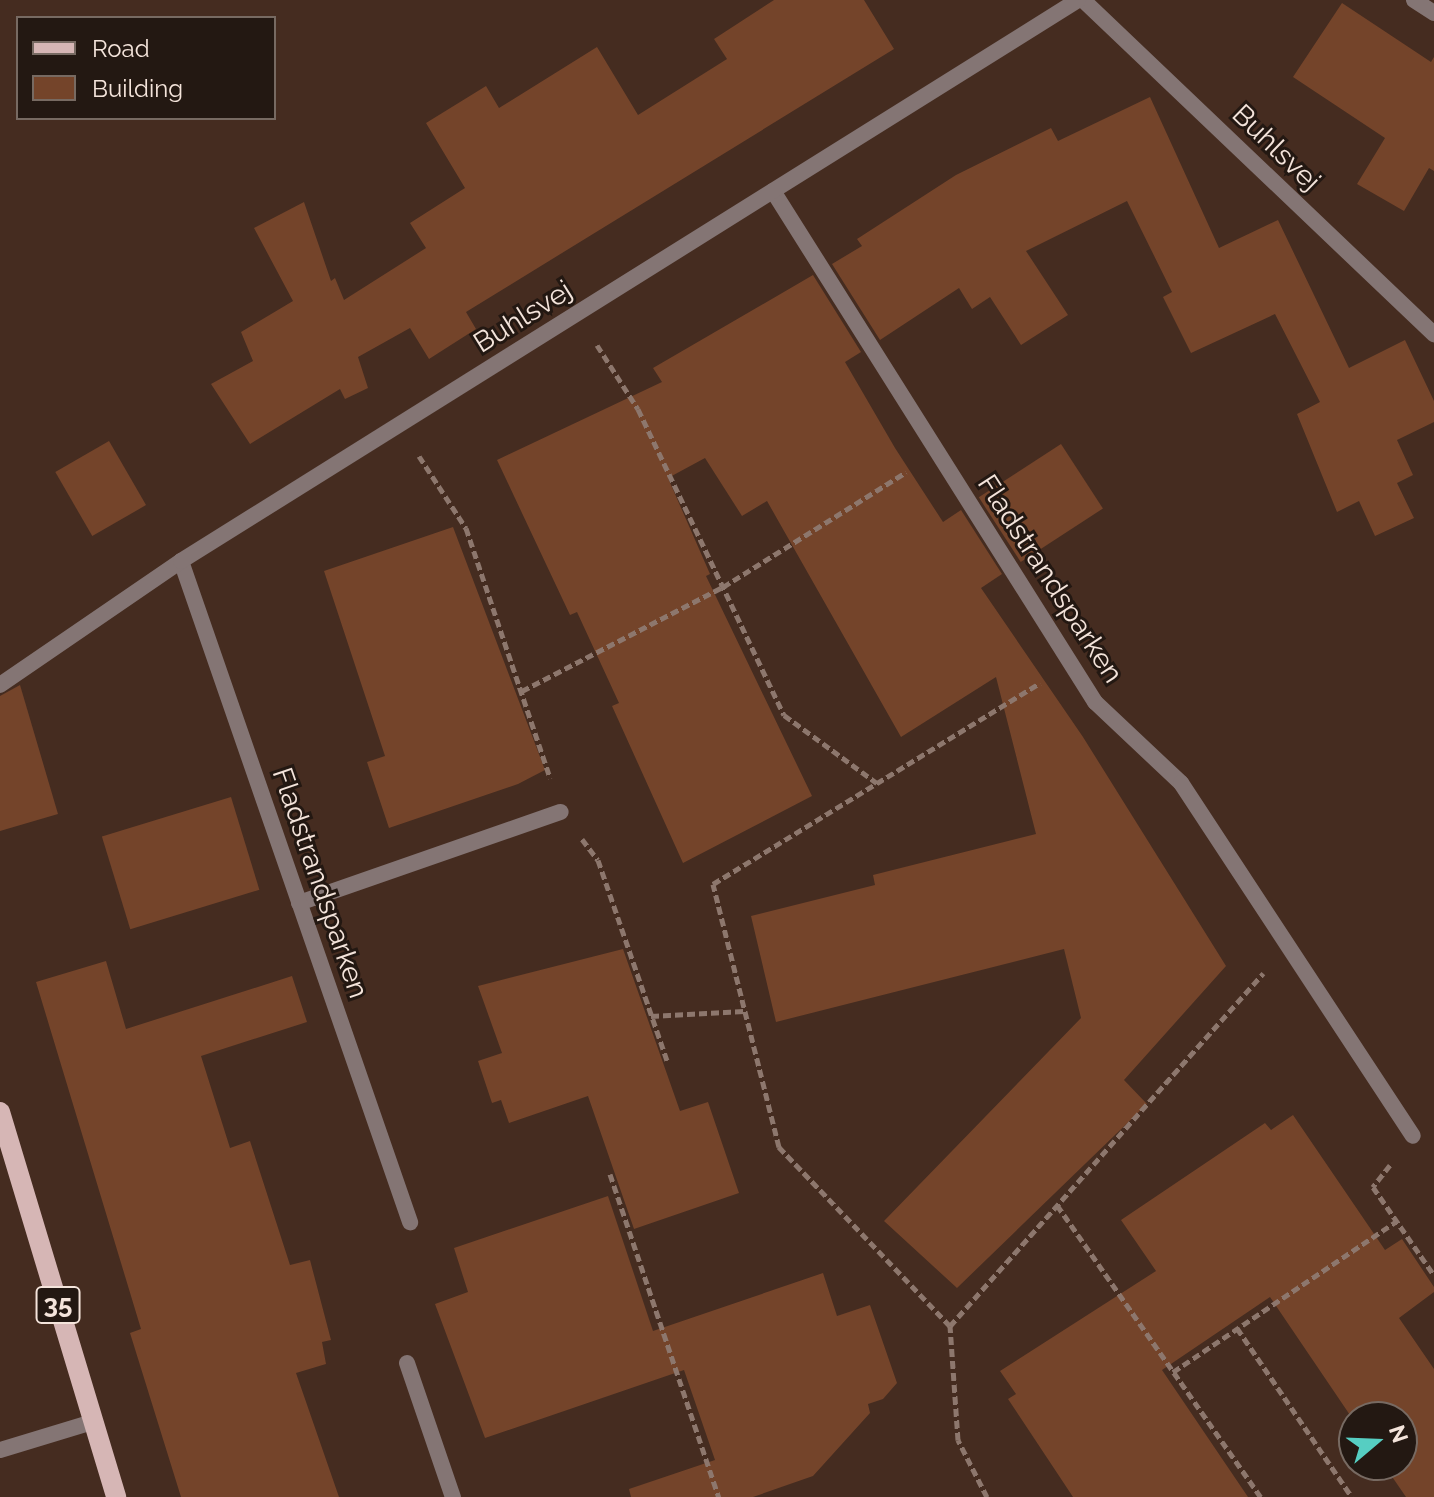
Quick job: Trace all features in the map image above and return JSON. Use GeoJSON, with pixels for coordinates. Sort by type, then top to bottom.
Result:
{"type":"FeatureCollection","features":[{"type":"Feature","properties":{"kind":"main road","name":"35"},"geometry":{"type":"LineString","coordinates":[[0,1112],[116,1497]]}},
{"type":"Feature","properties":{"kind":"street","name":"Buhlsvej"},"geometry":{"type":"LineString","coordinates":[[0,685],[181,561],[1081,0],[1434,334]]}},
{"type":"Feature","properties":{"kind":"street"},"geometry":{"type":"LineString","coordinates":[[1414,0],[1434,13]]}},
{"type":"Feature","properties":{"kind":"street","name":"Fladstrandsparken"},"geometry":{"type":"LineString","coordinates":[[773,191],[1095,702],[1181,783],[1413,1136]]}},
{"type":"Feature","properties":{"kind":"street","name":"Fladstrandsparken"},"geometry":{"type":"LineString","coordinates":[[181,561],[410,1222]]}},
{"type":"Feature","properties":{"kind":"street"},"geometry":{"type":"LineString","coordinates":[[299,903],[561,812]]}},
{"type":"Feature","properties":{"kind":"street"},"geometry":{"type":"LineString","coordinates":[[407,1363],[453,1497]]}},
{"type":"Feature","properties":{"kind":"street"},"geometry":{"type":"LineString","coordinates":[[0,1450],[93,1422]]}},
{"type":"Feature","properties":{"kind":"path"},"geometry":{"type":"LineString","coordinates":[[577,314],[638,409],[784,715],[877,783]]}},
{"type":"Feature","properties":{"kind":"path"},"geometry":{"type":"LineString","coordinates":[[399,425],[466,528],[561,812],[598,860],[667,1060]]}},
{"type":"Feature","properties":{"kind":"path"},"geometry":{"type":"LineString","coordinates":[[522,691],[723,587],[937,452]]}},
{"type":"Feature","properties":{"kind":"path"},"geometry":{"type":"LineString","coordinates":[[987,1497],[958,1440],[950,1326],[779,1147],[713,884],[1071,664]]}},
{"type":"Feature","properties":{"kind":"path"},"geometry":{"type":"LineString","coordinates":[[950,1326],[1288,945]]}},
{"type":"Feature","properties":{"kind":"path"},"geometry":{"type":"LineString","coordinates":[[651,1016],[744,1011]]}},
{"type":"Feature","properties":{"kind":"path"},"geometry":{"type":"LineString","coordinates":[[1413,1136],[1373,1187],[1434,1275]]}},
{"type":"Feature","properties":{"kind":"path"},"geometry":{"type":"LineString","coordinates":[[610,1174],[719,1497]]}},
{"type":"Feature","properties":{"kind":"path"},"geometry":{"type":"LineString","coordinates":[[1057,1205],[1261,1497]]}},
{"type":"Feature","properties":{"kind":"path"},"geometry":{"type":"LineString","coordinates":[[1173,1372],[1397,1221]]}},
{"type":"Feature","properties":{"kind":"path"},"geometry":{"type":"LineString","coordinates":[[1237,1328],[1352,1497]]}},
{"type":"Feature","properties":{"kind":"building"},"geometry":{"type":"Polygon","coordinates":[[[774,0],[864,0],[894,49],[466,312],[476,329],[429,359],[410,328],[358,357],[368,388],[345,399],[340,389],[250,444],[211,384],[253,361],[241,332],[293,301],[254,228],[304,202],[331,281],[335,278],[344,300],[426,248],[410,223],[465,188],[426,123],[486,86],[499,108],[597,47],[638,115],[727,59],[714,39],[774,0]]]}},
{"type":"Feature","properties":{"kind":"building"},"geometry":{"type":"Polygon","coordinates":[[[1342,3],[1431,62],[1434,57],[1434,171],[1429,168],[1404,211],[1357,184],[1385,138],[1293,77],[1342,3]]]}},
{"type":"Feature","properties":{"kind":"building"},"geometry":{"type":"Polygon","coordinates":[[[1150,97],[1219,248],[1278,220],[1349,368],[1405,340],[1434,401],[1434,422],[1397,440],[1413,475],[1397,483],[1414,518],[1375,536],[1359,501],[1337,512],[1297,414],[1320,402],[1275,314],[1191,353],[1163,297],[1172,292],[1127,201],[1026,251],[1068,315],[1021,345],[990,297],[972,309],[959,288],[880,340],[832,264],[862,246],[857,239],[956,175],[1051,128],[1058,141],[1150,97]]]}},
{"type":"Feature","properties":{"kind":"building"},"geometry":{"type":"Polygon","coordinates":[[[813,275],[861,352],[845,362],[895,448],[943,522],[961,510],[1002,574],[981,588],[1083,737],[1226,966],[1124,1080],[1147,1104],[957,1288],[884,1221],[1081,1018],[1064,949],[776,1022],[751,916],[875,885],[873,875],[1036,834],[996,677],[901,737],[767,501],[742,516],[705,458],[668,478],[710,574],[706,576],[812,796],[683,863],[612,706],[619,703],[577,612],[570,615],[497,460],[662,382],[653,368],[813,275]]]}},
{"type":"Feature","properties":{"kind":"building"},"geometry":{"type":"Polygon","coordinates":[[[109,441],[146,505],[92,536],[55,472],[109,441]]]}},
{"type":"Feature","properties":{"kind":"building"},"geometry":{"type":"Polygon","coordinates":[[[1061,444],[1103,509],[1021,562],[979,497],[1061,444]]]}},
{"type":"Feature","properties":{"kind":"building"},"geometry":{"type":"Polygon","coordinates":[[[453,527],[545,770],[518,784],[389,828],[367,762],[385,756],[324,571],[453,527]]]}},
{"type":"Feature","properties":{"kind":"building"},"geometry":{"type":"Polygon","coordinates":[[[20,685],[58,814],[0,831],[0,696],[20,685]]]}},
{"type":"Feature","properties":{"kind":"building"},"geometry":{"type":"Polygon","coordinates":[[[231,797],[259,890],[130,929],[102,836],[231,797]]]}},
{"type":"Feature","properties":{"kind":"building"},"geometry":{"type":"Polygon","coordinates":[[[623,949],[680,1111],[708,1102],[739,1193],[634,1229],[588,1096],[509,1123],[501,1100],[492,1103],[478,1061],[502,1053],[478,986],[623,949]]]}},
{"type":"Feature","properties":{"kind":"building"},"geometry":{"type":"Polygon","coordinates":[[[106,961],[126,1029],[292,976],[307,1022],[201,1056],[230,1148],[250,1141],[290,1265],[310,1260],[331,1340],[322,1342],[326,1364],[296,1373],[339,1497],[181,1497],[130,1333],[141,1329],[36,982],[106,961]]]}},
{"type":"Feature","properties":{"kind":"building"},"geometry":{"type":"Polygon","coordinates":[[[1293,1115],[1385,1250],[1402,1239],[1434,1287],[1434,1292],[1399,1318],[1434,1369],[1434,1497],[1406,1497],[1395,1481],[1418,1481],[1418,1401],[1340,1401],[1270,1297],[1162,1370],[1248,1497],[1073,1497],[1008,1399],[1016,1394],[1000,1371],[1156,1271],[1121,1220],[1265,1123],[1271,1130],[1293,1115]]]}},
{"type":"Feature","properties":{"kind":"building"},"geometry":{"type":"Polygon","coordinates":[[[608,1196],[653,1331],[823,1273],[837,1316],[870,1305],[897,1383],[883,1399],[868,1404],[870,1413],[813,1476],[753,1497],[631,1497],[629,1489],[715,1460],[684,1370],[485,1438],[435,1304],[468,1292],[454,1248],[608,1196]]]}}]}
